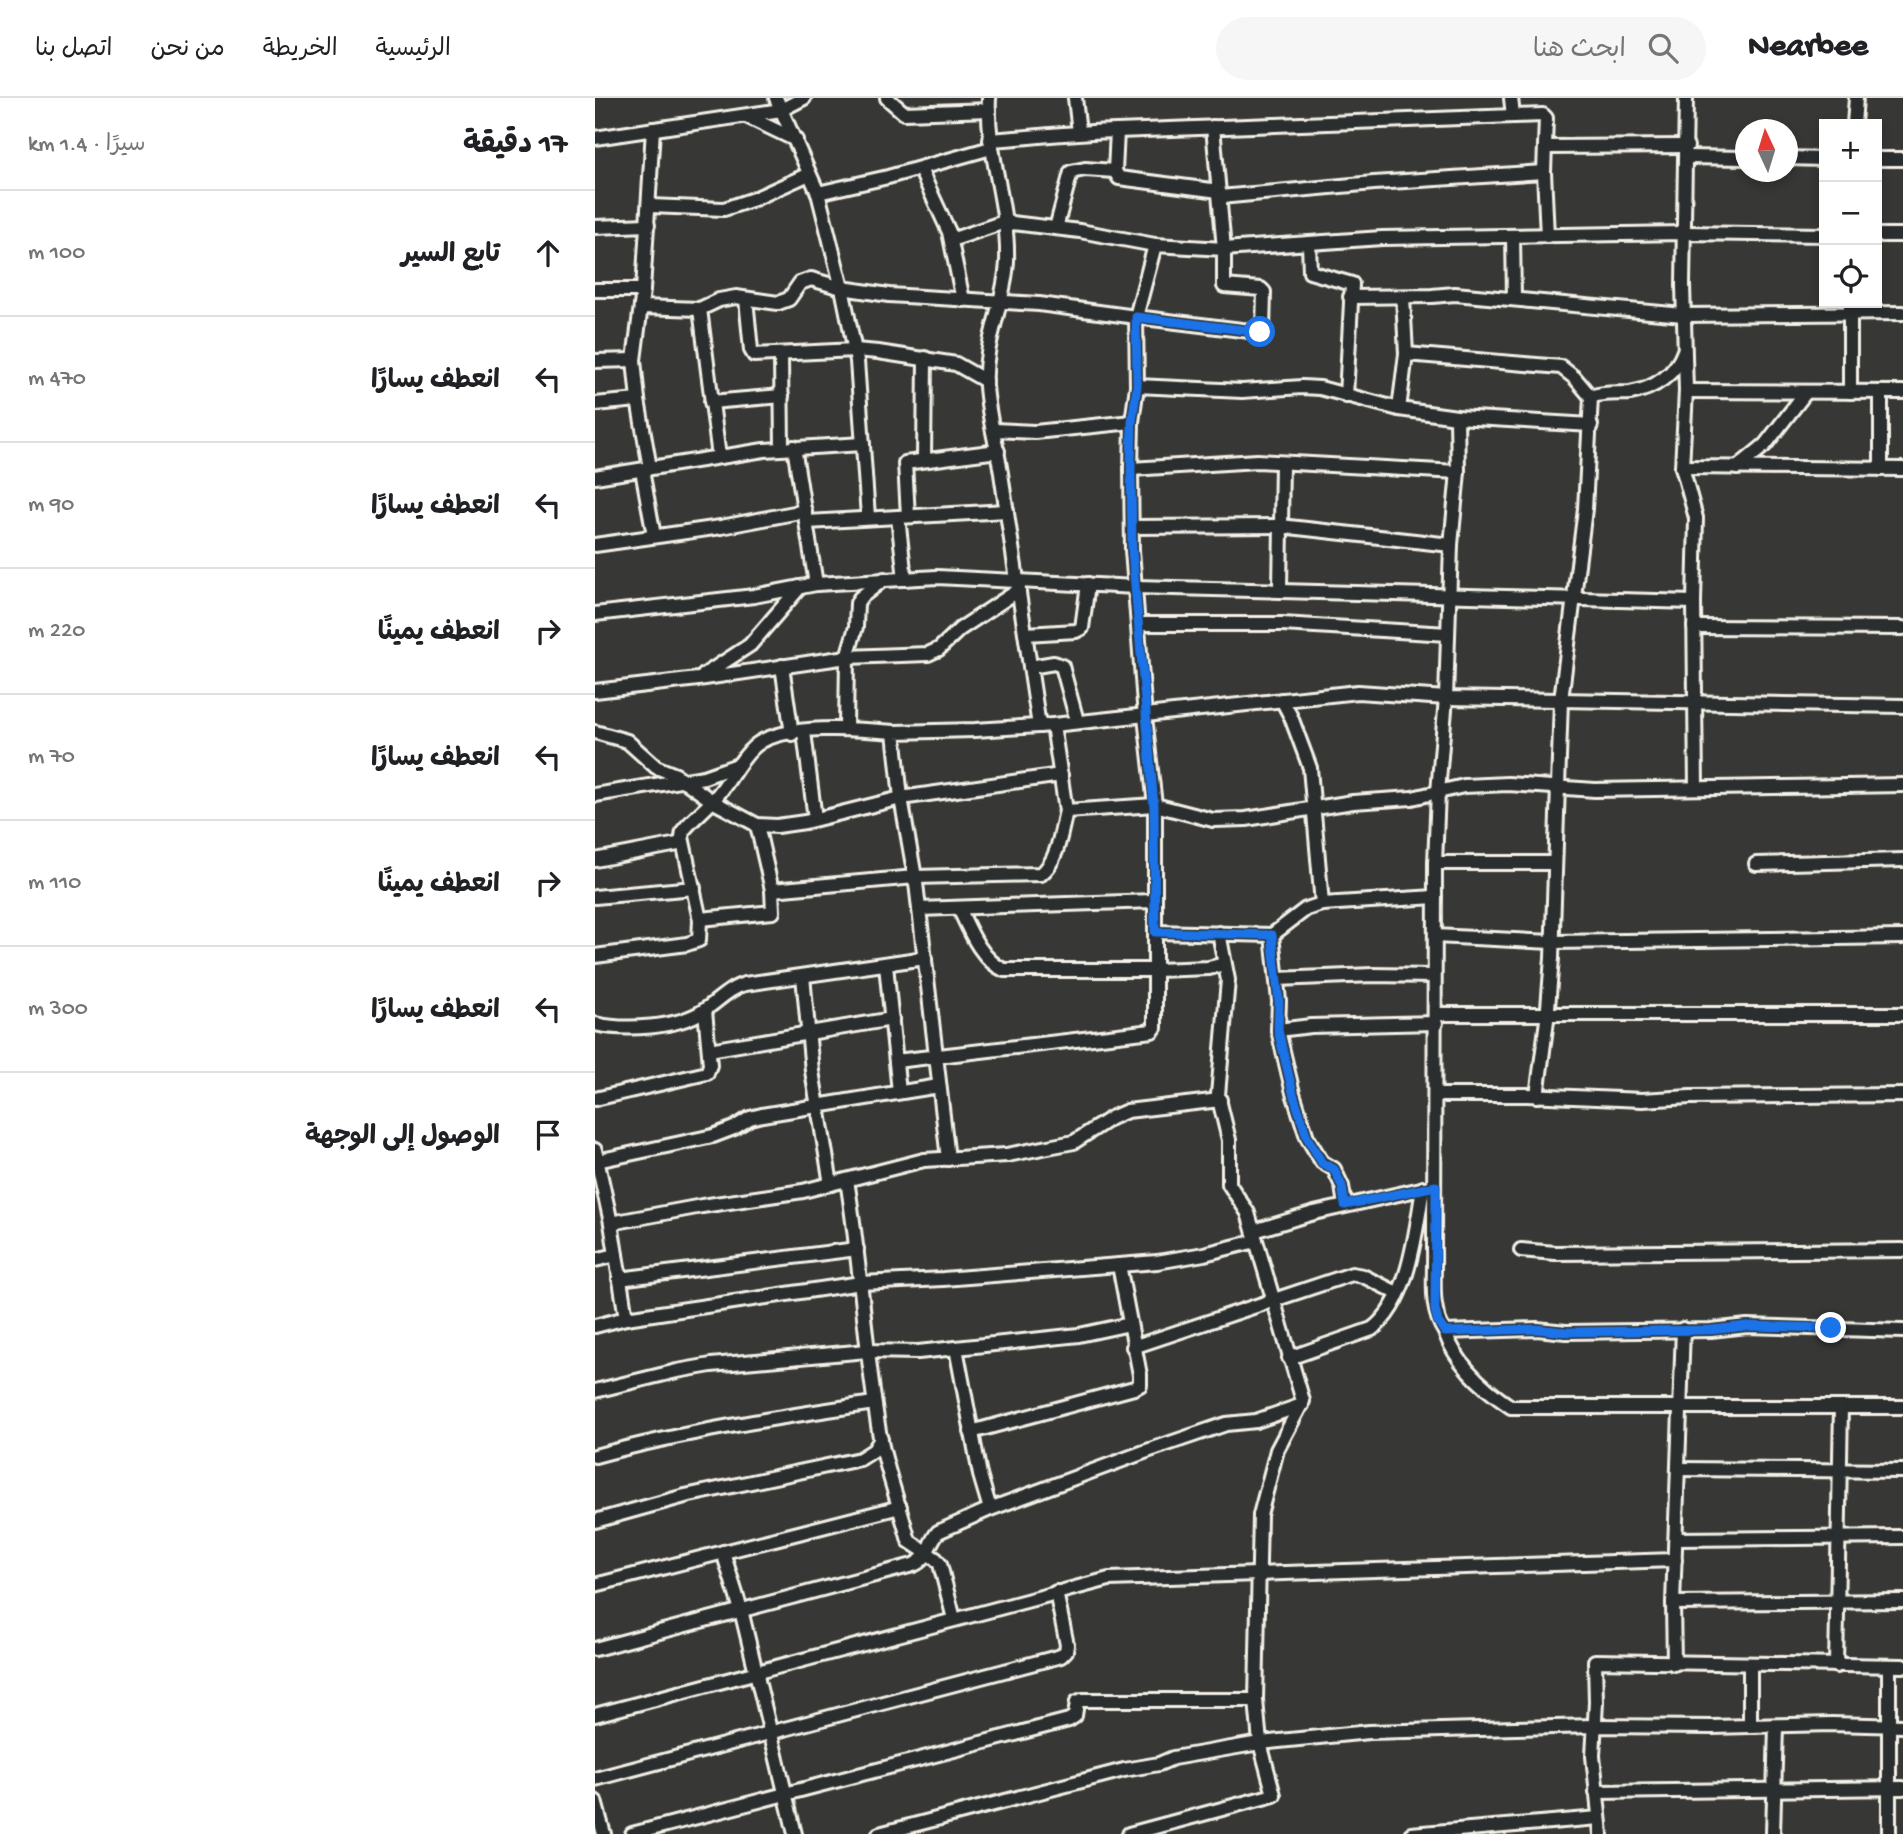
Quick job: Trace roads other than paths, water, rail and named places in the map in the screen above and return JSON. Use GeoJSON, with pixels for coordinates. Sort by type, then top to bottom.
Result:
{"type":"FeatureCollection","features":[{"type":"Feature","properties":{"kind":"street"},"geometry":{"type":"LineString","coordinates":[[595,138],[746,116],[804,98]]}},
{"type":"Feature","properties":{"kind":"street"},"geometry":{"type":"LineString","coordinates":[[887,98],[904,113],[989,104],[991,144],[1002,194],[1007,261],[1001,302],[990,344],[986,381],[1039,726]]}},
{"type":"Feature","properties":{"kind":"street"},"geometry":{"type":"LineString","coordinates":[[1075,98],[1079,132]]}},
{"type":"Feature","properties":{"kind":"street"},"geometry":{"type":"LineString","coordinates":[[1511,98],[1513,116]]}},
{"type":"Feature","properties":{"kind":"street"},"geometry":{"type":"LineString","coordinates":[[1686,98],[1683,315],[1686,391],[1682,467],[1696,518],[1696,788]]}},
{"type":"Feature","properties":{"kind":"street"},"geometry":{"type":"LineString","coordinates":[[1854,119],[1856,98]]}},
{"type":"Feature","properties":{"kind":"street"},"geometry":{"type":"LineString","coordinates":[[778,104],[818,193],[842,288],[855,349],[868,517]]}},
{"type":"Feature","properties":{"kind":"street"},"geometry":{"type":"LineString","coordinates":[[746,116],[796,140]]}},
{"type":"Feature","properties":{"kind":"street"},"geometry":{"type":"LineString","coordinates":[[818,193],[921,169],[991,144],[1079,132],[1545,116],[1547,236]]}},
{"type":"Feature","properties":{"kind":"street"},"geometry":{"type":"LineString","coordinates":[[641,307],[700,309],[726,298],[773,304],[784,302],[794,295],[800,284],[811,279],[842,288],[889,295],[1039,304],[1261,332],[1264,292],[1261,289],[1224,286],[1224,249],[1213,127]]}},
{"type":"Feature","properties":{"kind":"street"},"geometry":{"type":"LineString","coordinates":[[653,129],[650,206],[634,360],[654,536]]}},
{"type":"Feature","properties":{"kind":"street"},"geometry":{"type":"LineString","coordinates":[[1117,131],[1115,171],[1119,177],[1219,194],[1544,172]]}},
{"type":"Feature","properties":{"kind":"street"},"geometry":{"type":"LineString","coordinates":[[1546,147],[1687,152],[1735,157]]}},
{"type":"Feature","properties":{"kind":"street"},"geometry":{"type":"LineString","coordinates":[[1798,158],[1819,159]]}},
{"type":"Feature","properties":{"kind":"street"},"geometry":{"type":"LineString","coordinates":[[1882,159],[1903,159]]}},
{"type":"Feature","properties":{"kind":"street"},"geometry":{"type":"LineString","coordinates":[[921,169],[951,240],[963,300]]}},
{"type":"Feature","properties":{"kind":"street"},"geometry":{"type":"LineString","coordinates":[[1056,228],[1071,172],[1085,169],[1115,171]]}},
{"type":"Feature","properties":{"kind":"street"},"geometry":{"type":"LineString","coordinates":[[650,206],[724,209],[754,199],[809,174]]}},
{"type":"Feature","properties":{"kind":"street"},"geometry":{"type":"LineString","coordinates":[[951,240],[1004,222],[1154,244],[1224,249],[1382,238],[1684,233],[1819,235]]}},
{"type":"Feature","properties":{"kind":"street"},"geometry":{"type":"LineString","coordinates":[[595,227],[648,225]]}},
{"type":"Feature","properties":{"kind":"street"},"geometry":{"type":"LineString","coordinates":[[1882,235],[1903,235]]}},
{"type":"Feature","properties":{"kind":"street"},"geometry":{"type":"LineString","coordinates":[[1513,236],[1514,299]]}},
{"type":"Feature","properties":{"kind":"street"},"geometry":{"type":"LineString","coordinates":[[1309,243],[1308,270],[1352,284],[1346,396]]}},
{"type":"Feature","properties":{"kind":"street"},"geometry":{"type":"LineString","coordinates":[[896,1061],[1152,1031],[1156,1024],[1154,806],[1136,587],[1131,469],[1132,422],[1137,386],[1136,317],[1154,244]]}},
{"type":"Feature","properties":{"kind":"street"},"geometry":{"type":"LineString","coordinates":[[595,290],[643,290]]}},
{"type":"Feature","properties":{"kind":"street"},"geometry":{"type":"LineString","coordinates":[[1350,297],[1445,294],[1683,315],[1850,308],[1903,313]]}},
{"type":"Feature","properties":{"kind":"street"},"geometry":{"type":"LineString","coordinates":[[1399,410],[1406,354],[1403,297]]}},
{"type":"Feature","properties":{"kind":"street"},"geometry":{"type":"LineString","coordinates":[[747,299],[753,354],[781,355],[855,349],[956,364],[986,381]]}},
{"type":"Feature","properties":{"kind":"street"},"geometry":{"type":"LineString","coordinates":[[1850,308],[1850,392]]}},
{"type":"Feature","properties":{"kind":"street"},"geometry":{"type":"LineString","coordinates":[[700,309],[719,457]]}},
{"type":"Feature","properties":{"kind":"street"},"geometry":{"type":"LineString","coordinates":[[1591,397],[1649,389],[1671,374],[1680,364],[1684,351]]}},
{"type":"Feature","properties":{"kind":"street"},"geometry":{"type":"LineString","coordinates":[[1406,354],[1561,367],[1575,378],[1591,397],[1585,509],[1560,700],[1552,942],[1537,1096]]}},
{"type":"Feature","properties":{"kind":"street"},"geometry":{"type":"LineString","coordinates":[[781,355],[788,448],[806,517],[816,584]]}},
{"type":"Feature","properties":{"kind":"street"},"geometry":{"type":"LineString","coordinates":[[924,460],[925,358]]}},
{"type":"Feature","properties":{"kind":"street"},"geometry":{"type":"LineString","coordinates":[[595,361],[634,360]]}},
{"type":"Feature","properties":{"kind":"street"},"geometry":{"type":"LineString","coordinates":[[1137,386],[1231,391],[1319,388],[1399,410],[1457,417],[1591,425]]}},
{"type":"Feature","properties":{"kind":"street"},"geometry":{"type":"LineString","coordinates":[[1686,391],[1903,392]]}},
{"type":"Feature","properties":{"kind":"street"},"geometry":{"type":"LineString","coordinates":[[1737,468],[1765,445],[1806,392]]}},
{"type":"Feature","properties":{"kind":"street"},"geometry":{"type":"LineString","coordinates":[[1881,392],[1881,469]]}},
{"type":"Feature","properties":{"kind":"street"},"geometry":{"type":"LineString","coordinates":[[712,402],[782,396]]}},
{"type":"Feature","properties":{"kind":"street"},"geometry":{"type":"LineString","coordinates":[[595,404],[638,400]]}},
{"type":"Feature","properties":{"kind":"street"},"geometry":{"type":"LineString","coordinates":[[1457,417],[1458,472],[1451,545],[1446,698],[1435,863],[1435,1096],[1429,1187],[1435,1309],[1438,1322],[1450,1347],[1489,1392],[1511,1407],[1903,1407]]}},
{"type":"Feature","properties":{"kind":"street"},"geometry":{"type":"LineString","coordinates":[[994,430],[1035,432],[1132,422]]}},
{"type":"Feature","properties":{"kind":"street"},"geometry":{"type":"LineString","coordinates":[[595,477],[788,448],[863,444]]}},
{"type":"Feature","properties":{"kind":"street"},"geometry":{"type":"LineString","coordinates":[[905,579],[904,464],[998,451]]}},
{"type":"Feature","properties":{"kind":"street"},"geometry":{"type":"LineString","coordinates":[[1131,469],[1236,461],[1458,472]]}},
{"type":"Feature","properties":{"kind":"street"},"geometry":{"type":"LineString","coordinates":[[1280,589],[1282,463]]}},
{"type":"Feature","properties":{"kind":"street"},"geometry":{"type":"LineString","coordinates":[[1682,467],[1903,469]]}},
{"type":"Feature","properties":{"kind":"street"},"geometry":{"type":"LineString","coordinates":[[595,545],[806,517],[903,516],[1007,510]]}},
{"type":"Feature","properties":{"kind":"street"},"geometry":{"type":"LineString","coordinates":[[1132,527],[1280,526],[1451,545]]}},
{"type":"Feature","properties":{"kind":"street"},"geometry":{"type":"LineString","coordinates":[[595,614],[754,596],[816,584],[884,579],[1694,603]]}},
{"type":"Feature","properties":{"kind":"street"},"geometry":{"type":"LineString","coordinates":[[846,729],[847,657],[856,627],[858,600],[884,579]]}},
{"type":"Feature","properties":{"kind":"street"},"geometry":{"type":"LineString","coordinates":[[1026,634],[1080,630],[1088,584]]}},
{"type":"Feature","properties":{"kind":"street"},"geometry":{"type":"LineString","coordinates":[[595,691],[847,657],[934,652],[1018,585]]}},
{"type":"Feature","properties":{"kind":"street"},"geometry":{"type":"LineString","coordinates":[[698,679],[750,645],[800,587]]}},
{"type":"Feature","properties":{"kind":"street"},"geometry":{"type":"LineString","coordinates":[[1139,624],[1282,624],[1448,634]]}},
{"type":"Feature","properties":{"kind":"street"},"geometry":{"type":"LineString","coordinates":[[1694,627],[1903,628]]}},
{"type":"Feature","properties":{"kind":"street"},"geometry":{"type":"LineString","coordinates":[[1030,667],[1054,663],[1062,666],[1077,721]]}},
{"type":"Feature","properties":{"kind":"street"},"geometry":{"type":"LineString","coordinates":[[782,666],[815,819]]}},
{"type":"Feature","properties":{"kind":"street"},"geometry":{"type":"LineString","coordinates":[[595,956],[695,941],[701,936],[683,831],[712,801],[748,753],[765,740],[798,733],[846,729],[894,732],[975,730],[1053,725],[1358,692],[1446,698],[1903,706]]}},
{"type":"Feature","properties":{"kind":"street"},"geometry":{"type":"LineString","coordinates":[[1282,700],[1310,768],[1322,904]]}},
{"type":"Feature","properties":{"kind":"street"},"geometry":{"type":"LineString","coordinates":[[772,890],[915,877],[1041,874],[1047,869],[1052,858],[1066,811],[1053,725]]}},
{"type":"Feature","properties":{"kind":"street"},"geometry":{"type":"LineString","coordinates":[[595,732],[627,741],[648,761],[757,825],[815,819],[901,798],[1061,775]]}},
{"type":"Feature","properties":{"kind":"street"},"geometry":{"type":"LineString","coordinates":[[894,732],[901,798],[915,877],[948,1159]]}},
{"type":"Feature","properties":{"kind":"street"},"geometry":{"type":"LineString","coordinates":[[595,795],[682,781],[722,772],[740,764]]}},
{"type":"Feature","properties":{"kind":"street"},"geometry":{"type":"LineString","coordinates":[[1066,811],[1154,806],[1213,820],[1246,819],[1353,802],[1412,798],[1464,786],[1508,784],[1595,790],[1903,785]]}},
{"type":"Feature","properties":{"kind":"street"},"geometry":{"type":"LineString","coordinates":[[699,919],[771,914],[774,911],[772,890],[757,825]]}},
{"type":"Feature","properties":{"kind":"street"},"geometry":{"type":"LineString","coordinates":[[595,860],[683,843]]}},
{"type":"Feature","properties":{"kind":"street"},"geometry":{"type":"LineString","coordinates":[[1756,864],[1903,860]]}},
{"type":"Feature","properties":{"kind":"street"},"geometry":{"type":"LineString","coordinates":[[1435,863],[1555,863]]}},
{"type":"Feature","properties":{"kind":"street"},"geometry":{"type":"LineString","coordinates":[[595,897],[694,888]]}},
{"type":"Feature","properties":{"kind":"street"},"geometry":{"type":"LineString","coordinates":[[1155,932],[1272,935],[1306,909],[1322,904],[1435,897]]}},
{"type":"Feature","properties":{"kind":"street"},"geometry":{"type":"LineString","coordinates":[[919,909],[1154,901]]}},
{"type":"Feature","properties":{"kind":"street"},"geometry":{"type":"LineString","coordinates":[[959,908],[969,930],[991,962],[1004,970],[1156,970],[1209,968],[1224,964]]}},
{"type":"Feature","properties":{"kind":"street"},"geometry":{"type":"LineString","coordinates":[[1129,1834],[1274,1795],[1260,1743],[1257,1700],[1260,1515],[1277,1450],[1302,1405],[1302,1392],[1289,1358],[1245,1206],[1229,1184],[1229,1140],[1218,1080],[1228,980],[1219,933]]}},
{"type":"Feature","properties":{"kind":"street"},"geometry":{"type":"LineString","coordinates":[[1272,935],[1277,979],[1278,1030],[1293,1093],[1307,1137],[1322,1163],[1334,1169],[1342,1186],[1345,1205]]}},
{"type":"Feature","properties":{"kind":"street"},"geometry":{"type":"LineString","coordinates":[[1435,936],[1552,942],[1903,937]]}},
{"type":"Feature","properties":{"kind":"street"},"geometry":{"type":"LineString","coordinates":[[595,1024],[640,1028],[691,1017],[738,986],[925,958]]}},
{"type":"Feature","properties":{"kind":"street"},"geometry":{"type":"LineString","coordinates":[[886,965],[899,1092]]}},
{"type":"Feature","properties":{"kind":"street"},"geometry":{"type":"LineString","coordinates":[[1277,979],[1373,975],[1434,976]]}},
{"type":"Feature","properties":{"kind":"street"},"geometry":{"type":"LineString","coordinates":[[803,976],[812,1071],[831,1184]]}},
{"type":"Feature","properties":{"kind":"street"},"geometry":{"type":"LineString","coordinates":[[595,1099],[703,1075],[709,1069],[705,1010]]}},
{"type":"Feature","properties":{"kind":"street"},"geometry":{"type":"LineString","coordinates":[[1278,1030],[1547,1014],[1903,1014]]}},
{"type":"Feature","properties":{"kind":"street"},"geometry":{"type":"LineString","coordinates":[[709,1050],[892,1019]]}},
{"type":"Feature","properties":{"kind":"street"},"geometry":{"type":"LineString","coordinates":[[626,1318],[611,1223],[599,1193],[596,1155],[713,1136],[750,1118],[939,1086]]}},
{"type":"Feature","properties":{"kind":"street"},"geometry":{"type":"LineString","coordinates":[[1435,1096],[1642,1100],[1903,1095]]}},
{"type":"Feature","properties":{"kind":"street"},"geometry":{"type":"LineString","coordinates":[[611,1223],[831,1184],[911,1163],[1007,1155],[1075,1142],[1111,1118],[1127,1111],[1220,1100]]}},
{"type":"Feature","properties":{"kind":"street"},"geometry":{"type":"LineString","coordinates":[[847,1180],[867,1351],[881,1439],[909,1541],[940,1564],[954,1619]]}},
{"type":"Feature","properties":{"kind":"street"},"geometry":{"type":"LineString","coordinates":[[595,1326],[626,1318],[861,1283],[1119,1265],[1186,1257],[1345,1205],[1429,1187]]}},
{"type":"Feature","properties":{"kind":"street"},"geometry":{"type":"LineString","coordinates":[[1289,1358],[1372,1329],[1382,1322],[1406,1272],[1429,1187]]}},
{"type":"Feature","properties":{"kind":"street"},"geometry":{"type":"LineString","coordinates":[[619,1279],[857,1249]]}},
{"type":"Feature","properties":{"kind":"street"},"geometry":{"type":"LineString","coordinates":[[1521,1250],[1555,1253],[1903,1250]]}},
{"type":"Feature","properties":{"kind":"street"},"geometry":{"type":"LineString","coordinates":[[595,1260],[616,1255]]}},
{"type":"Feature","properties":{"kind":"street"},"geometry":{"type":"LineString","coordinates":[[971,1432],[1140,1385],[1119,1265]]}},
{"type":"Feature","properties":{"kind":"street"},"geometry":{"type":"LineString","coordinates":[[1133,1347],[1352,1274],[1363,1276],[1397,1293]]}},
{"type":"Feature","properties":{"kind":"street"},"geometry":{"type":"LineString","coordinates":[[595,1391],[711,1365],[867,1351],[918,1352],[1079,1335],[1130,1324]]}},
{"type":"Feature","properties":{"kind":"street"},"geometry":{"type":"LineString","coordinates":[[1445,1332],[1537,1329],[1566,1332],[1711,1330],[1747,1326],[1903,1331]]}},
{"type":"Feature","properties":{"kind":"street"},"geometry":{"type":"LineString","coordinates":[[1674,1664],[1683,1329]]}},
{"type":"Feature","properties":{"kind":"street"},"geometry":{"type":"LineString","coordinates":[[956,1348],[980,1475],[990,1509]]}},
{"type":"Feature","properties":{"kind":"street"},"geometry":{"type":"LineString","coordinates":[[595,1456],[729,1425],[874,1403]]}},
{"type":"Feature","properties":{"kind":"street"},"geometry":{"type":"LineString","coordinates":[[595,1649],[913,1565],[921,1562],[928,1553],[938,1532],[990,1509],[1083,1473],[1226,1424],[1256,1421],[1302,1405]]}},
{"type":"Feature","properties":{"kind":"street"},"geometry":{"type":"LineString","coordinates":[[1836,1666],[1841,1407]]}},
{"type":"Feature","properties":{"kind":"street"},"geometry":{"type":"LineString","coordinates":[[595,1521],[685,1496],[848,1462],[868,1455],[881,1439]]}},
{"type":"Feature","properties":{"kind":"street"},"geometry":{"type":"LineString","coordinates":[[1678,1469],[1903,1471]]}},
{"type":"Feature","properties":{"kind":"street"},"geometry":{"type":"LineString","coordinates":[[595,1585],[900,1507]]}},
{"type":"Feature","properties":{"kind":"street"},"geometry":{"type":"LineString","coordinates":[[1676,1539],[1903,1537]]}},
{"type":"Feature","properties":{"kind":"street"},"geometry":{"type":"LineString","coordinates":[[723,1552],[741,1609],[795,1834]]}},
{"type":"Feature","properties":{"kind":"street"},"geometry":{"type":"LineString","coordinates":[[595,1715],[1109,1579],[1675,1560]]}},
{"type":"Feature","properties":{"kind":"street"},"geometry":{"type":"LineString","coordinates":[[595,1779],[1061,1656],[1067,1645],[1056,1592]]}},
{"type":"Feature","properties":{"kind":"street"},"geometry":{"type":"LineString","coordinates":[[1674,1603],[1903,1601]]}},
{"type":"Feature","properties":{"kind":"street"},"geometry":{"type":"LineString","coordinates":[[1601,1834],[1596,1792],[1595,1661],[1903,1667]]}},
{"type":"Feature","properties":{"kind":"street"},"geometry":{"type":"LineString","coordinates":[[1750,1665],[1750,1726]]}},
{"type":"Feature","properties":{"kind":"street"},"geometry":{"type":"LineString","coordinates":[[1889,1666],[1897,1726],[1889,1788],[1889,1834]]}},
{"type":"Feature","properties":{"kind":"street"},"geometry":{"type":"LineString","coordinates":[[632,1834],[1069,1720],[1075,1716],[1077,1702],[1082,1700],[1257,1700]]}},
{"type":"Feature","properties":{"kind":"street"},"geometry":{"type":"LineString","coordinates":[[879,1834],[1124,1770],[1159,1764],[1173,1758],[1260,1743],[1311,1740],[1369,1732],[1594,1726],[1897,1726]]}},
{"type":"Feature","properties":{"kind":"street"},"geometry":{"type":"LineString","coordinates":[[1773,1834],[1776,1726]]}},
{"type":"Feature","properties":{"kind":"street"},"geometry":{"type":"LineString","coordinates":[[1596,1792],[1903,1788]]}},
{"type":"Feature","properties":{"kind":"street"},"geometry":{"type":"LineString","coordinates":[[595,1801],[604,1834]]}},
{"type":"Feature","properties":{"kind":"street"},"geometry":{"type":"LineString","coordinates":[[1411,1834],[1599,1818]]}}]}
